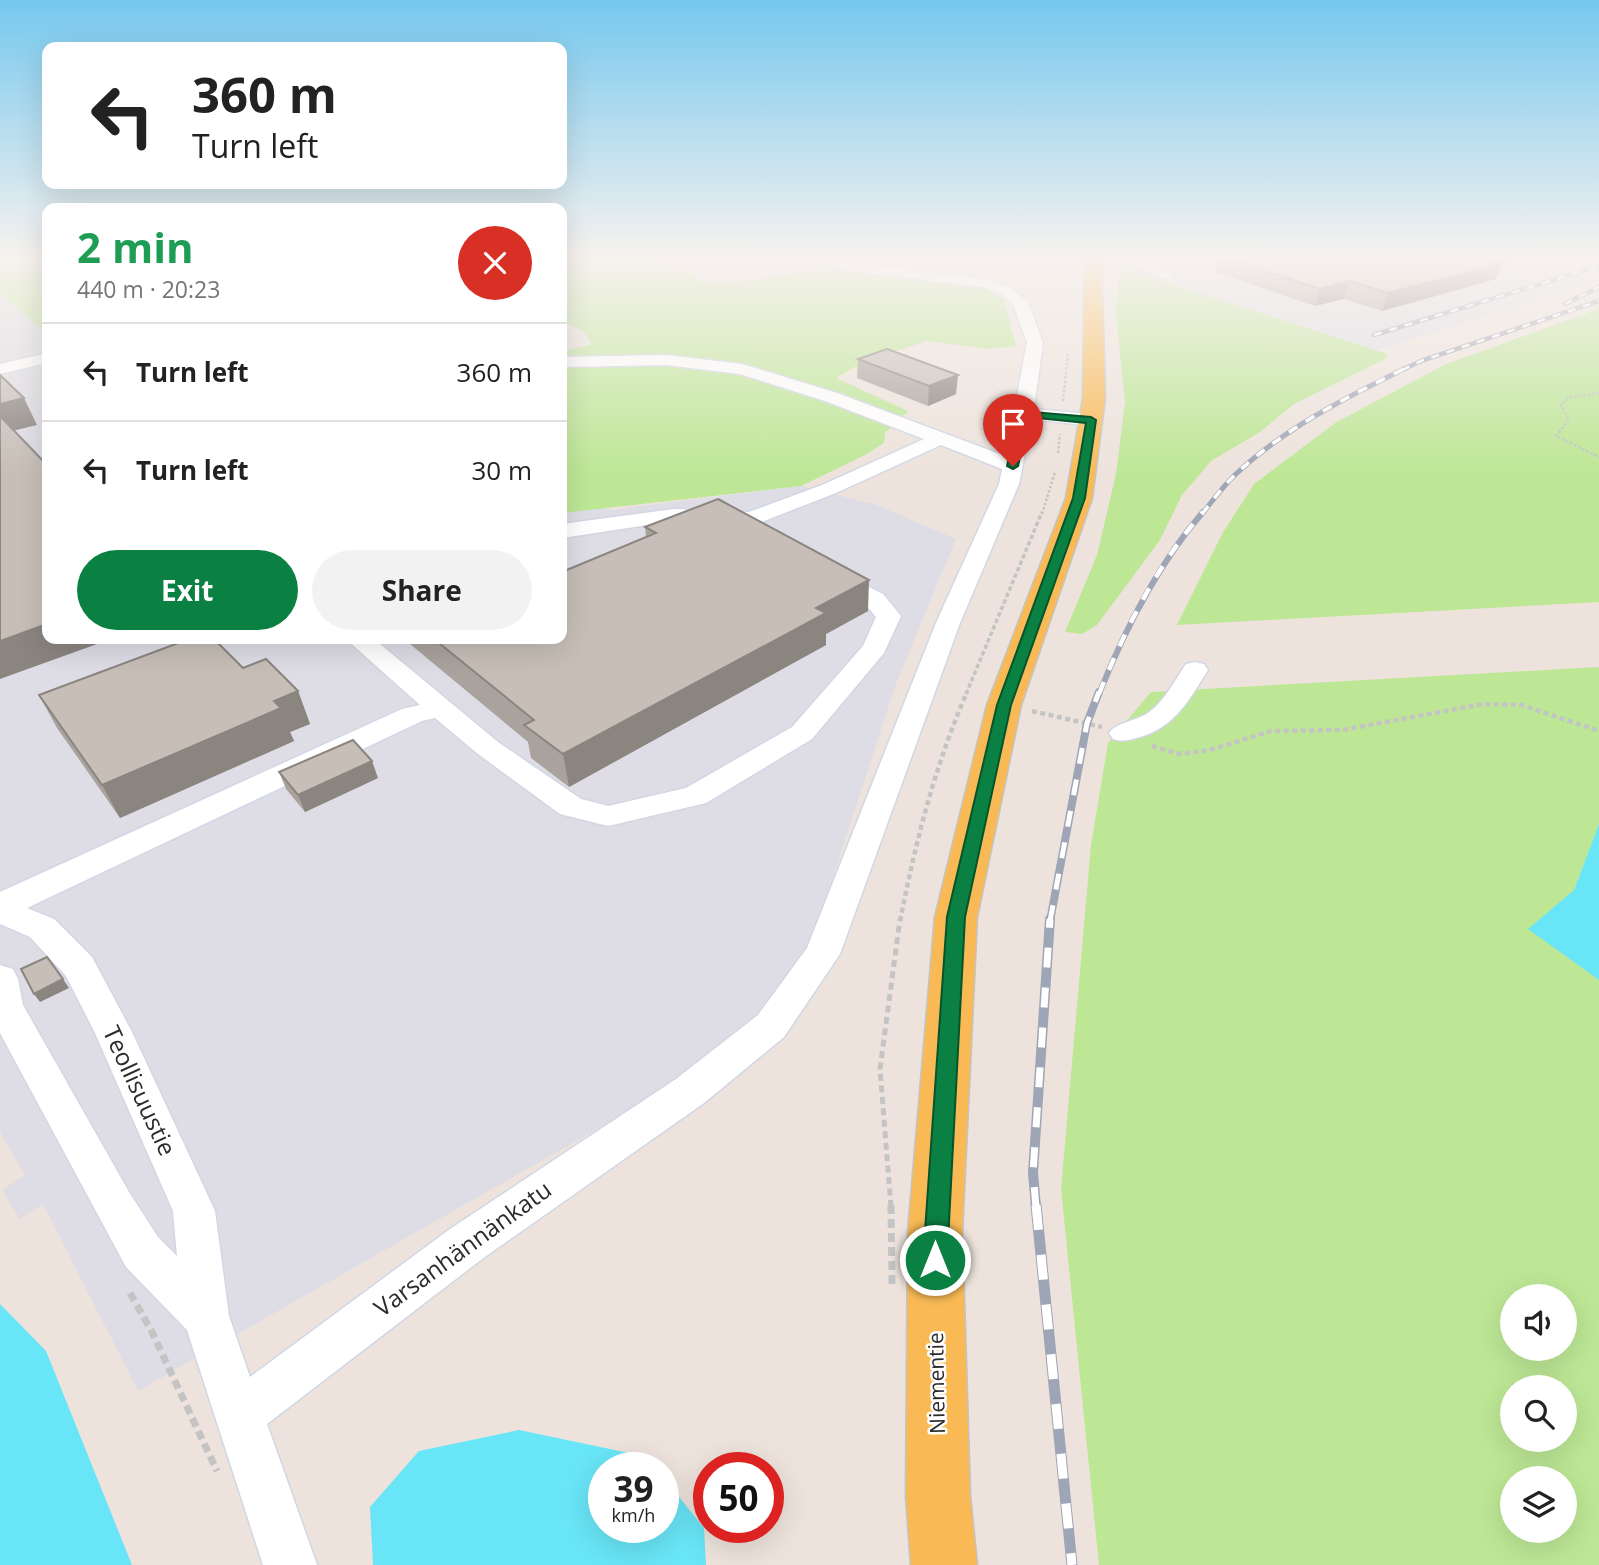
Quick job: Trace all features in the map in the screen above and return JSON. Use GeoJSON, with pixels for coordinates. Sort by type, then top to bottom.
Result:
{"type":"FeatureCollection","features":[{"type":"Feature","properties":{"kind":"main road","name":"Niementie"},"geometry":{"type":"LineString","coordinates":[[944,1565],[939,1496],[935,1233],[956,917],[1004,705],[1079,498],[1094,398],[1094,328]]}},
{"type":"Feature","properties":{"kind":"street","name":"Varsanhännänkatu"},"geometry":{"type":"LineString","coordinates":[[241,1414],[466,1244],[691,1091],[771,1026],[822,954],[948,623],[1009,484],[1035,343],[1030,328]]}},
{"type":"Feature","properties":{"kind":"street"},"geometry":{"type":"LineString","coordinates":[[0,369],[42,359]]}},
{"type":"Feature","properties":{"kind":"street"},"geometry":{"type":"LineString","coordinates":[[567,362],[692,361],[742,369],[797,385],[1013,466]]}},
{"type":"Feature","properties":{"kind":"street"},"geometry":{"type":"LineString","coordinates":[[1024,414],[1091,420]]}},
{"type":"Feature","properties":{"kind":"street"},"geometry":{"type":"LineString","coordinates":[[567,530],[674,515],[759,529],[830,489],[942,438]]}},
{"type":"Feature","properties":{"kind":"street"},"geometry":{"type":"LineString","coordinates":[[365,644],[488,748],[571,807],[608,816],[695,796],[802,733],[875,648],[889,616],[874,599],[815,565]]}},
{"type":"Feature","properties":{"kind":"street"},"geometry":{"type":"LineString","coordinates":[[1123,733],[1148,726],[1166,714],[1195,670]]}},
{"type":"Feature","properties":{"kind":"street"},"geometry":{"type":"LineString","coordinates":[[0,908],[412,715],[440,708]]}},
{"type":"Feature","properties":{"kind":"street","name":"Teollisuustie"},"geometry":{"type":"LineString","coordinates":[[0,908],[42,928],[79,967],[113,1032],[194,1211],[206,1316],[290,1565]]}},
{"type":"Feature","properties":{"kind":"street","name":"Teollisuustie"},"geometry":{"type":"LineString","coordinates":[[0,979],[5,1007],[142,1252],[206,1316]]}},
{"type":"Feature","properties":{"kind":"path"},"geometry":{"type":"LineString","coordinates":[[1599,393],[1567,398],[1561,405],[1569,419],[1556,436],[1599,457]]}},
{"type":"Feature","properties":{"kind":"path"},"geometry":{"type":"LineString","coordinates":[[963,697],[1123,733],[1154,747],[1180,754],[1210,750],[1271,731],[1342,730],[1483,704],[1521,705],[1599,731]]}},
{"type":"Feature","properties":{"kind":"shaded area"},"geometry":{"type":"Polygon","coordinates":[[[0,328],[42,330],[42,644],[567,644],[567,503],[586,496],[610,510],[801,486],[877,505],[956,539],[896,684],[809,951],[741,1047],[138,1391],[43,1204],[20,1219],[2,1190],[25,1175],[0,1132],[0,328]]]}},
{"type":"Feature","properties":{"kind":"shaded area"},"geometry":{"type":"Polygon","coordinates":[[[1309,328],[1448,328],[1377,350],[1309,328]]]}},
{"type":"Feature","properties":{"kind":"green space"},"geometry":{"type":"Polygon","coordinates":[[[577,328],[1011,328],[1016,346],[989,349],[927,341],[867,360],[836,378],[908,411],[885,433],[884,443],[801,486],[567,512],[567,351],[592,344],[584,332],[577,328]]]}},
{"type":"Feature","properties":{"kind":"green space"},"geometry":{"type":"Polygon","coordinates":[[[1117,328],[1308,328],[1388,354],[1385,359],[1294,404],[1260,432],[1211,461],[1182,495],[1160,540],[1097,625],[1082,634],[1065,632],[1097,555],[1116,474],[1125,402],[1117,328]]]}},
{"type":"Feature","properties":{"kind":"green space"},"geometry":{"type":"Polygon","coordinates":[[[1546,328],[1599,328],[1599,602],[1177,625],[1222,534],[1254,484],[1335,423],[1446,364],[1546,328]]]}},
{"type":"Feature","properties":{"kind":"green space"},"geometry":{"type":"Polygon","coordinates":[[[1599,667],[1599,824],[1574,890],[1529,929],[1599,980],[1599,1565],[1099,1565],[1061,1189],[1091,845],[1108,743],[1151,692],[1599,667]]]}},
{"type":"Feature","properties":{"kind":"water"},"geometry":{"type":"Polygon","coordinates":[[[1599,824],[1599,980],[1528,929],[1574,890],[1599,824]]]}},
{"type":"Feature","properties":{"kind":"water"},"geometry":{"type":"Polygon","coordinates":[[[0,1304],[46,1351],[132,1565],[0,1565],[0,1304]]]}},
{"type":"Feature","properties":{"kind":"water"},"geometry":{"type":"Polygon","coordinates":[[[519,1430],[624,1452],[588,1452],[588,1543],[679,1543],[679,1497],[693,1514],[693,1543],[705,1543],[706,1565],[373,1565],[370,1507],[419,1451],[519,1430]]]}},
{"type":"Feature","properties":{"kind":"building"},"geometry":{"type":"Polygon","coordinates":[[[887,349],[958,375],[929,386],[858,359],[887,349]]]}},
{"type":"Feature","properties":{"kind":"building"},"geometry":{"type":"Polygon","coordinates":[[[0,375],[24,398],[0,404],[0,375]]]}},
{"type":"Feature","properties":{"kind":"building"},"geometry":{"type":"Polygon","coordinates":[[[0,416],[42,460],[42,626],[0,641],[0,416]]]}},
{"type":"Feature","properties":{"kind":"building"},"geometry":{"type":"Polygon","coordinates":[[[718,499],[869,580],[816,608],[826,613],[563,754],[524,725],[534,720],[440,644],[567,644],[567,570],[656,533],[645,527],[718,499]]]}},
{"type":"Feature","properties":{"kind":"building"},"geometry":{"type":"Polygon","coordinates":[[[176,644],[219,644],[243,668],[266,659],[298,691],[274,701],[281,708],[102,785],[39,695],[176,644]]]}},
{"type":"Feature","properties":{"kind":"building"},"geometry":{"type":"Polygon","coordinates":[[[353,740],[372,761],[298,795],[279,772],[353,740]]]}},
{"type":"Feature","properties":{"kind":"building"},"geometry":{"type":"Polygon","coordinates":[[[47,957],[63,979],[34,994],[21,969],[47,957]]]}},
{"type":"Feature","properties":{"kind":"railway"},"geometry":{"type":"LineString","coordinates":[[1374,335],[1397,328]]}},
{"type":"Feature","properties":{"kind":"railway"},"geometry":{"type":"LineString","coordinates":[[1403,370],[1519,328]]}},
{"type":"Feature","properties":{"kind":"railway"},"geometry":{"type":"LineString","coordinates":[[1202,514],[1232,478],[1275,442],[1339,402],[1403,370]]}},
{"type":"Feature","properties":{"kind":"railway"},"geometry":{"type":"LineString","coordinates":[[1099,694],[1144,598],[1186,532],[1203,512]]}},
{"type":"Feature","properties":{"kind":"railway"},"geometry":{"type":"LineString","coordinates":[[1050,921],[1087,723],[1099,692]]}},
{"type":"Feature","properties":{"kind":"railway"},"geometry":{"type":"LineString","coordinates":[[1036,1207],[1033,1173],[1050,919]]}},
{"type":"Feature","properties":{"kind":"railway"},"geometry":{"type":"LineString","coordinates":[[1036,1205],[1072,1565]]}},
{"type":"Feature","properties":{"kind":"route"},"geometry":{"type":"LineString","coordinates":[[935,1260],[956,917],[1004,705],[1079,498],[1091,420],[1024,414],[1013,466]]}}]}
